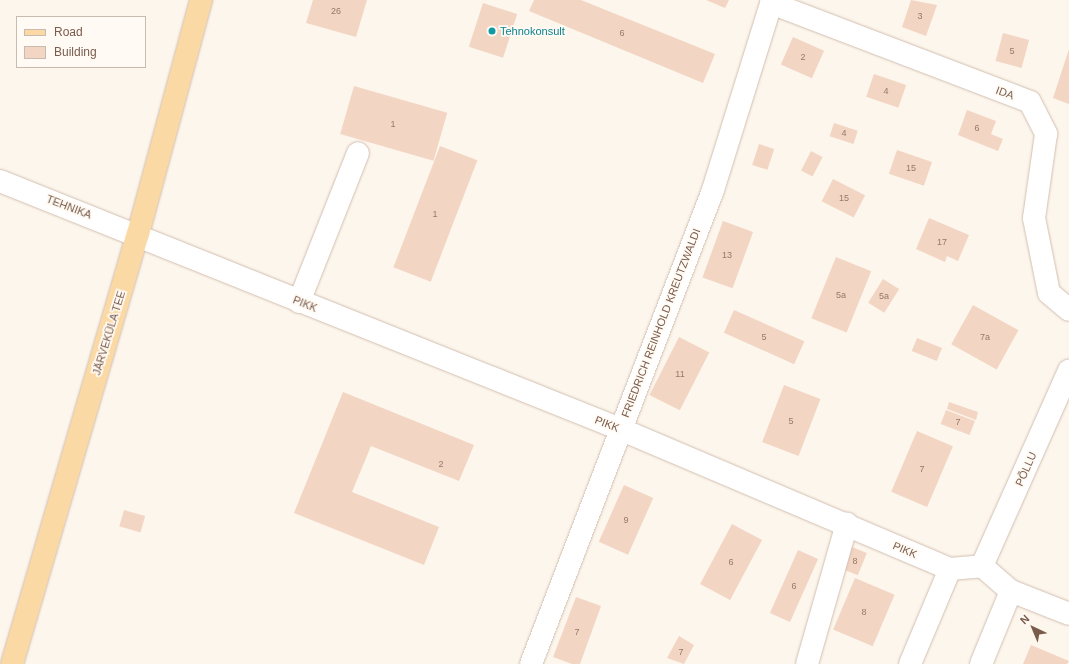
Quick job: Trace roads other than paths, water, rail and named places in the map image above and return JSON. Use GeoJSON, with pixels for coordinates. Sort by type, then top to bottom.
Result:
{"type":"FeatureCollection","features":[{"type":"Feature","properties":{"kind":"main road","name":"JÄRVEKÜLA TEE"},"geometry":{"type":"LineString","coordinates":[[12,664],[138,234],[201,0]]}},
{"type":"Feature","properties":{"kind":"street","name":"IDA"},"geometry":{"type":"LineString","coordinates":[[772,1],[1030,102],[1046,134],[1034,218],[1049,293],[1069,310]]}},
{"type":"Feature","properties":{"kind":"street","name":"FRIEDRICH REINHOLD KREUTZWALDI"},"geometry":{"type":"LineString","coordinates":[[530,664],[713,190],[772,1]]}},
{"type":"Feature","properties":{"kind":"street"},"geometry":{"type":"LineString","coordinates":[[299,302],[358,152]]}},
{"type":"Feature","properties":{"kind":"street","name":"TEHNIKA"},"geometry":{"type":"LineString","coordinates":[[0,181],[138,234]]}},
{"type":"Feature","properties":{"kind":"street","name":"PIKK"},"geometry":{"type":"LineString","coordinates":[[138,234],[299,302],[620,429],[950,569],[982,566]]}},
{"type":"Feature","properties":{"kind":"street","name":"PÕLLU"},"geometry":{"type":"LineString","coordinates":[[982,566],[1069,371]]}},
{"type":"Feature","properties":{"kind":"street"},"geometry":{"type":"LineString","coordinates":[[807,664],[847,524]]}},
{"type":"Feature","properties":{"kind":"street"},"geometry":{"type":"LineString","coordinates":[[982,566],[1011,591],[1069,614]]}},
{"type":"Feature","properties":{"kind":"street"},"geometry":{"type":"LineString","coordinates":[[910,664],[950,569]]}},
{"type":"Feature","properties":{"kind":"street"},"geometry":{"type":"LineString","coordinates":[[981,664],[1011,591]]}},
{"type":"Feature","properties":{"kind":"place","name":"Tehnokonsult"},"geometry":{"type":"Point","coordinates":[492,31]}}]}
